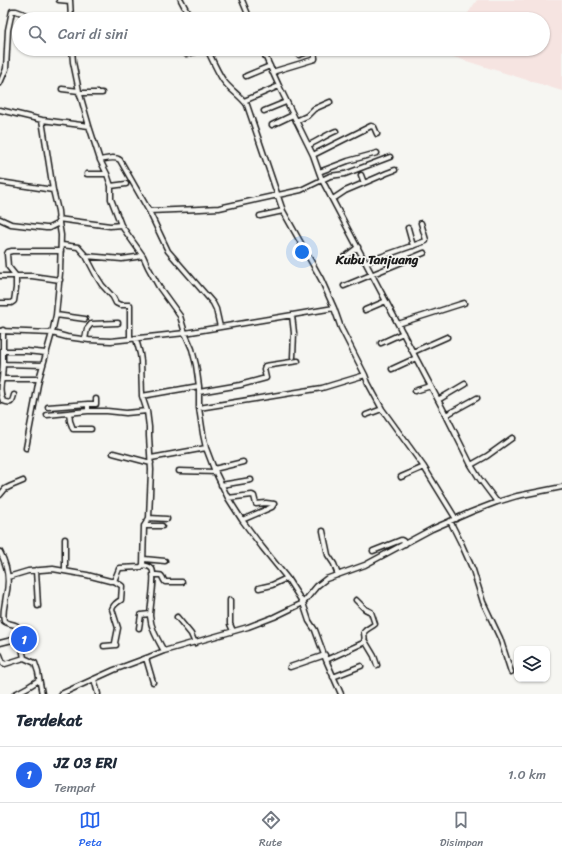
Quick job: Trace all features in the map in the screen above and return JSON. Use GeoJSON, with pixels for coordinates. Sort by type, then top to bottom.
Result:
{"type":"FeatureCollection","features":[{"type":"Feature","properties":{"kind":"street"},"geometry":{"type":"LineString","coordinates":[[59,0],[70,0],[71,12]]}},
{"type":"Feature","properties":{"kind":"street"},"geometry":{"type":"LineString","coordinates":[[181,0],[187,12]]}},
{"type":"Feature","properties":{"kind":"street"},"geometry":{"type":"LineString","coordinates":[[242,0],[247,12]]}},
{"type":"Feature","properties":{"kind":"street"},"geometry":{"type":"LineString","coordinates":[[0,83],[6,69],[8,30],[12,11],[19,12]]}},
{"type":"Feature","properties":{"kind":"street"},"geometry":{"type":"LineString","coordinates":[[73,56],[79,92],[100,160],[111,186],[111,199],[121,225],[143,256],[159,287],[180,316],[185,333],[192,348],[199,386],[199,408],[203,434],[206,448],[215,471],[228,498],[242,520],[303,602],[310,621],[316,630],[326,660],[341,694]]}},
{"type":"Feature","properties":{"kind":"street"},"geometry":{"type":"LineString","coordinates":[[211,56],[223,80],[247,106],[283,211],[321,280],[334,308],[341,328],[365,375],[368,384],[382,409],[424,467],[456,519]]}},
{"type":"Feature","properties":{"kind":"street"},"geometry":{"type":"LineString","coordinates":[[265,56],[278,86],[309,146],[322,180],[373,274],[471,465],[497,502]]}},
{"type":"Feature","properties":{"kind":"street"},"geometry":{"type":"LineString","coordinates":[[272,72],[315,59],[315,56]]}},
{"type":"Feature","properties":{"kind":"street"},"geometry":{"type":"LineString","coordinates":[[246,76],[270,66]]}},
{"type":"Feature","properties":{"kind":"street"},"geometry":{"type":"LineString","coordinates":[[244,101],[278,86]]}},
{"type":"Feature","properties":{"kind":"street"},"geometry":{"type":"LineString","coordinates":[[62,89],[79,92],[102,93]]}},
{"type":"Feature","properties":{"kind":"street"},"geometry":{"type":"LineString","coordinates":[[264,111],[286,102]]}},
{"type":"Feature","properties":{"kind":"street"},"geometry":{"type":"LineString","coordinates":[[296,121],[308,115],[313,110],[330,102]]}},
{"type":"Feature","properties":{"kind":"street"},"geometry":{"type":"LineString","coordinates":[[0,110],[42,120],[89,126]]}},
{"type":"Feature","properties":{"kind":"street"},"geometry":{"type":"LineString","coordinates":[[272,125],[293,115]]}},
{"type":"Feature","properties":{"kind":"street"},"geometry":{"type":"LineString","coordinates":[[26,448],[39,379],[56,314],[62,245],[58,211],[53,190],[42,120]]}},
{"type":"Feature","properties":{"kind":"street"},"geometry":{"type":"LineString","coordinates":[[313,155],[371,126],[374,127],[377,134]]}},
{"type":"Feature","properties":{"kind":"street"},"geometry":{"type":"LineString","coordinates":[[309,146],[321,140],[326,135],[336,131]]}},
{"type":"Feature","properties":{"kind":"street"},"geometry":{"type":"LineString","coordinates":[[319,172],[352,159],[377,153]]}},
{"type":"Feature","properties":{"kind":"street"},"geometry":{"type":"LineString","coordinates":[[149,211],[219,208],[301,190],[330,176],[345,174],[390,156]]}},
{"type":"Feature","properties":{"kind":"street"},"geometry":{"type":"LineString","coordinates":[[100,160],[116,158],[120,160],[149,211],[168,251],[213,303],[220,327]]}},
{"type":"Feature","properties":{"kind":"street"},"geometry":{"type":"LineString","coordinates":[[333,199],[345,191],[395,170]]}},
{"type":"Feature","properties":{"kind":"street"},"geometry":{"type":"LineString","coordinates":[[87,174],[107,174]]}},
{"type":"Feature","properties":{"kind":"street"},"geometry":{"type":"LineString","coordinates":[[361,175],[364,183]]}},
{"type":"Feature","properties":{"kind":"street"},"geometry":{"type":"LineString","coordinates":[[0,182],[53,190]]}},
{"type":"Feature","properties":{"kind":"street"},"geometry":{"type":"LineString","coordinates":[[111,186],[126,184]]}},
{"type":"Feature","properties":{"kind":"street"},"geometry":{"type":"LineString","coordinates":[[260,216],[283,211]]}},
{"type":"Feature","properties":{"kind":"street"},"geometry":{"type":"LineString","coordinates":[[0,219],[11,224],[46,228],[49,228],[59,221],[110,226],[121,225]]}},
{"type":"Feature","properties":{"kind":"street"},"geometry":{"type":"LineString","coordinates":[[366,262],[426,241],[421,223]]}},
{"type":"Feature","properties":{"kind":"street"},"geometry":{"type":"LineString","coordinates":[[408,228],[413,246]]}},
{"type":"Feature","properties":{"kind":"street"},"geometry":{"type":"LineString","coordinates":[[62,245],[78,247],[86,256],[102,285],[113,297],[116,303],[120,305],[130,305],[130,339]]}},
{"type":"Feature","properties":{"kind":"street"},"geometry":{"type":"LineString","coordinates":[[341,260],[358,247]]}},
{"type":"Feature","properties":{"kind":"street"},"geometry":{"type":"LineString","coordinates":[[0,303],[10,303],[14,301],[16,276],[8,266],[8,252],[61,251]]}},
{"type":"Feature","properties":{"kind":"street"},"geometry":{"type":"LineString","coordinates":[[344,286],[424,253]]}},
{"type":"Feature","properties":{"kind":"street"},"geometry":{"type":"LineString","coordinates":[[86,256],[122,259],[143,256]]}},
{"type":"Feature","properties":{"kind":"street"},"geometry":{"type":"LineString","coordinates":[[0,276],[32,276],[60,280]]}},
{"type":"Feature","properties":{"kind":"street"},"geometry":{"type":"LineString","coordinates":[[365,310],[386,301]]}},
{"type":"Feature","properties":{"kind":"street"},"geometry":{"type":"LineString","coordinates":[[398,324],[464,303]]}},
{"type":"Feature","properties":{"kind":"street"},"geometry":{"type":"LineString","coordinates":[[14,395],[12,401],[7,403],[3,401],[0,394],[3,364],[2,330],[52,332],[67,337],[85,339],[136,339],[185,333],[334,308]]}},
{"type":"Feature","properties":{"kind":"street"},"geometry":{"type":"LineString","coordinates":[[56,314],[85,319]]}},
{"type":"Feature","properties":{"kind":"street"},"geometry":{"type":"LineString","coordinates":[[292,315],[294,333],[293,357]]}},
{"type":"Feature","properties":{"kind":"street"},"geometry":{"type":"LineString","coordinates":[[85,339],[87,328],[91,324],[118,323]]}},
{"type":"Feature","properties":{"kind":"street"},"geometry":{"type":"LineString","coordinates":[[381,343],[403,333]]}},
{"type":"Feature","properties":{"kind":"street"},"geometry":{"type":"LineString","coordinates":[[413,352],[447,337]]}},
{"type":"Feature","properties":{"kind":"street"},"geometry":{"type":"LineString","coordinates":[[136,339],[141,361],[142,396],[147,411],[150,428],[151,470],[149,518],[144,526],[144,565]]}},
{"type":"Feature","properties":{"kind":"street"},"geometry":{"type":"LineString","coordinates":[[3,351],[46,352]]}},
{"type":"Feature","properties":{"kind":"street"},"geometry":{"type":"LineString","coordinates":[[392,369],[416,358]]}},
{"type":"Feature","properties":{"kind":"street"},"geometry":{"type":"LineString","coordinates":[[199,392],[240,385],[266,378],[264,369],[265,366],[298,362]]}},
{"type":"Feature","properties":{"kind":"street"},"geometry":{"type":"LineString","coordinates":[[3,364],[43,365]]}},
{"type":"Feature","properties":{"kind":"street"},"geometry":{"type":"LineString","coordinates":[[199,408],[322,388],[365,375]]}},
{"type":"Feature","properties":{"kind":"street"},"geometry":{"type":"LineString","coordinates":[[2,379],[39,379]]}},
{"type":"Feature","properties":{"kind":"street"},"geometry":{"type":"LineString","coordinates":[[438,400],[465,384]]}},
{"type":"Feature","properties":{"kind":"street"},"geometry":{"type":"LineString","coordinates":[[142,396],[199,386]]}},
{"type":"Feature","properties":{"kind":"street"},"geometry":{"type":"LineString","coordinates":[[415,391],[431,386]]}},
{"type":"Feature","properties":{"kind":"street"},"geometry":{"type":"LineString","coordinates":[[446,415],[477,398]]}},
{"type":"Feature","properties":{"kind":"street"},"geometry":{"type":"LineString","coordinates":[[48,407],[96,404],[96,399]]}},
{"type":"Feature","properties":{"kind":"street"},"geometry":{"type":"LineString","coordinates":[[88,404],[88,411]]}},
{"type":"Feature","properties":{"kind":"street"},"geometry":{"type":"LineString","coordinates":[[366,415],[382,409]]}},
{"type":"Feature","properties":{"kind":"street"},"geometry":{"type":"LineString","coordinates":[[47,415],[88,411],[126,413],[147,411]]}},
{"type":"Feature","properties":{"kind":"street"},"geometry":{"type":"LineString","coordinates":[[68,414],[73,429],[91,429]]}},
{"type":"Feature","properties":{"kind":"street"},"geometry":{"type":"LineString","coordinates":[[471,465],[488,456],[512,438]]}},
{"type":"Feature","properties":{"kind":"street"},"geometry":{"type":"LineString","coordinates":[[151,458],[206,448]]}},
{"type":"Feature","properties":{"kind":"street"},"geometry":{"type":"LineString","coordinates":[[113,453],[150,463]]}},
{"type":"Feature","properties":{"kind":"street"},"geometry":{"type":"LineString","coordinates":[[180,471],[215,471],[244,462]]}},
{"type":"Feature","properties":{"kind":"street"},"geometry":{"type":"LineString","coordinates":[[401,477],[424,467]]}},
{"type":"Feature","properties":{"kind":"street"},"geometry":{"type":"LineString","coordinates":[[221,485],[251,480]]}},
{"type":"Feature","properties":{"kind":"street"},"geometry":{"type":"LineString","coordinates":[[0,495],[5,489],[23,481]]}},
{"type":"Feature","properties":{"kind":"street"},"geometry":{"type":"LineString","coordinates":[[61,694],[114,670],[164,651],[261,623],[303,602],[326,579],[365,565],[450,521],[497,502],[562,487]]}},
{"type":"Feature","properties":{"kind":"street"},"geometry":{"type":"LineString","coordinates":[[228,498],[252,495],[254,496],[256,504],[274,504],[242,520]]}},
{"type":"Feature","properties":{"kind":"street"},"geometry":{"type":"LineString","coordinates":[[149,518],[166,519]]}},
{"type":"Feature","properties":{"kind":"street"},"geometry":{"type":"LineString","coordinates":[[450,521],[473,570],[483,602],[500,638],[511,672]]}},
{"type":"Feature","properties":{"kind":"street"},"geometry":{"type":"LineString","coordinates":[[144,526],[162,526]]}},
{"type":"Feature","properties":{"kind":"street"},"geometry":{"type":"LineString","coordinates":[[322,531],[328,555],[334,564],[338,575]]}},
{"type":"Feature","properties":{"kind":"street"},"geometry":{"type":"LineString","coordinates":[[65,539],[65,571]]}},
{"type":"Feature","properties":{"kind":"street"},"geometry":{"type":"LineString","coordinates":[[373,551],[401,540],[405,544]]}},
{"type":"Feature","properties":{"kind":"street"},"geometry":{"type":"LineString","coordinates":[[0,552],[5,561],[8,577],[6,597],[1,620],[5,623],[18,627],[24,658]]}},
{"type":"Feature","properties":{"kind":"street"},"geometry":{"type":"LineString","coordinates":[[144,559],[165,561]]}},
{"type":"Feature","properties":{"kind":"street"},"geometry":{"type":"LineString","coordinates":[[0,563],[5,561]]}},
{"type":"Feature","properties":{"kind":"street"},"geometry":{"type":"LineString","coordinates":[[114,581],[120,568],[141,567],[144,565],[152,568],[152,599],[150,614],[153,631],[164,651]]}},
{"type":"Feature","properties":{"kind":"street"},"geometry":{"type":"LineString","coordinates":[[8,577],[24,572],[53,569],[114,581],[122,586],[122,600],[118,601],[112,609],[118,628],[115,643],[116,645],[104,646]]}},
{"type":"Feature","properties":{"kind":"street"},"geometry":{"type":"LineString","coordinates":[[36,570],[38,606]]}},
{"type":"Feature","properties":{"kind":"street"},"geometry":{"type":"LineString","coordinates":[[153,575],[163,576],[165,582],[182,582]]}},
{"type":"Feature","properties":{"kind":"street"},"geometry":{"type":"LineString","coordinates":[[259,588],[272,585],[286,578]]}},
{"type":"Feature","properties":{"kind":"street"},"geometry":{"type":"LineString","coordinates":[[230,600],[230,624],[233,631]]}},
{"type":"Feature","properties":{"kind":"street"},"geometry":{"type":"LineString","coordinates":[[356,600],[365,609],[371,612],[375,624],[364,632],[365,641],[374,656],[377,665]]}},
{"type":"Feature","properties":{"kind":"street"},"geometry":{"type":"LineString","coordinates":[[140,628],[140,616],[150,614]]}},
{"type":"Feature","properties":{"kind":"street"},"geometry":{"type":"LineString","coordinates":[[177,617],[191,634],[196,643]]}},
{"type":"Feature","properties":{"kind":"street"},"geometry":{"type":"LineString","coordinates":[[0,643],[20,638]]}},
{"type":"Feature","properties":{"kind":"street"},"geometry":{"type":"LineString","coordinates":[[326,660],[365,641]]}},
{"type":"Feature","properties":{"kind":"street"},"geometry":{"type":"LineString","coordinates":[[0,655],[3,664],[24,658],[35,663],[42,694]]}},
{"type":"Feature","properties":{"kind":"street"},"geometry":{"type":"LineString","coordinates":[[290,667],[325,655]]}},
{"type":"Feature","properties":{"kind":"street"},"geometry":{"type":"LineString","coordinates":[[146,658],[153,682]]}},
{"type":"Feature","properties":{"kind":"street"},"geometry":{"type":"LineString","coordinates":[[333,677],[362,666]]}},
{"type":"Feature","properties":{"kind":"street"},"geometry":{"type":"LineString","coordinates":[[94,679],[98,694]]}},
{"type":"Feature","properties":{"kind":"street"},"geometry":{"type":"LineString","coordinates":[[15,694],[39,680]]}},
{"type":"Feature","properties":{"kind":"shaded area"},"geometry":{"type":"Polygon","coordinates":[[[477,0],[562,0],[562,91],[451,56],[550,56],[550,12],[469,12],[477,0]]]}},
{"type":"Feature","properties":{"kind":"place","name":"JZ 03 ERI"},"geometry":{"type":"Point","coordinates":[24,639]}},
{"type":"Feature","properties":{"kind":"district","name":"Kubu Tanjuang"},"geometry":{"type":"Point","coordinates":[377,259]}}]}
